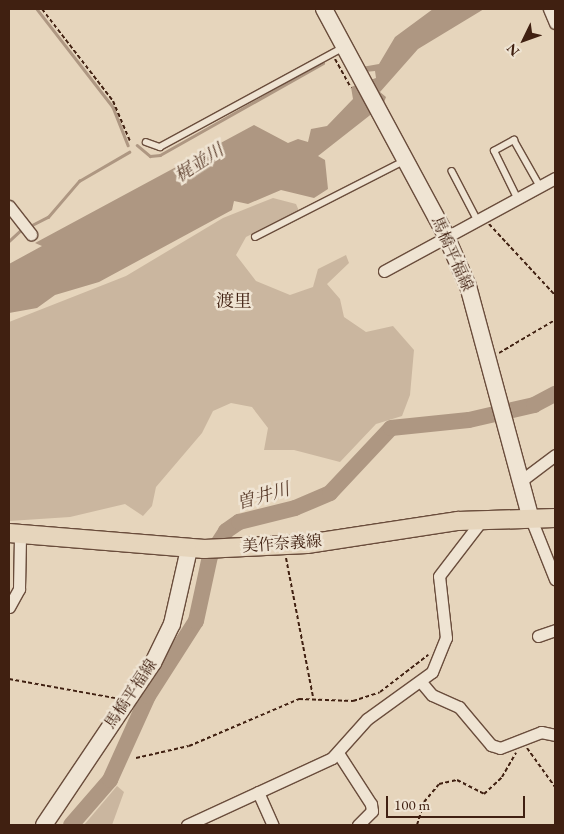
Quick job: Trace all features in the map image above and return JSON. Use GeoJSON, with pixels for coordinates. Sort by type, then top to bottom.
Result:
{"type":"FeatureCollection","features":[{"type":"Feature","properties":{"kind":"main road","name":"馬橋平福線"},"geometry":{"type":"LineString","coordinates":[[324,9],[446,236],[468,286],[531,519]]}},
{"type":"Feature","properties":{"kind":"main road","name":"美作奈義線"},"geometry":{"type":"LineString","coordinates":[[14,534],[196,549],[285,545],[482,520],[555,518]]}},
{"type":"Feature","properties":{"kind":"main road","name":"馬橋平福線"},"geometry":{"type":"LineString","coordinates":[[44,825],[128,700],[172,624],[196,549]]}},
{"type":"Feature","properties":{"kind":"street"},"geometry":{"type":"LineString","coordinates":[[549,9],[555,23]]}},
{"type":"Feature","properties":{"kind":"street"},"geometry":{"type":"LineString","coordinates":[[384,271],[555,178]]}},
{"type":"Feature","properties":{"kind":"street"},"geometry":{"type":"LineString","coordinates":[[9,206],[31,234]]}},
{"type":"Feature","properties":{"kind":"street"},"geometry":{"type":"LineString","coordinates":[[522,480],[555,456]]}},
{"type":"Feature","properties":{"kind":"street"},"geometry":{"type":"LineString","coordinates":[[531,519],[555,579]]}},
{"type":"Feature","properties":{"kind":"street"},"geometry":{"type":"LineString","coordinates":[[187,825],[338,753],[367,719],[421,682],[440,658],[446,638],[436,586],[439,576],[482,520]]}},
{"type":"Feature","properties":{"kind":"street"},"geometry":{"type":"LineString","coordinates":[[9,606],[18,589],[14,534]]}},
{"type":"Feature","properties":{"kind":"street"},"geometry":{"type":"LineString","coordinates":[[538,636],[555,630]]}},
{"type":"Feature","properties":{"kind":"street"},"geometry":{"type":"LineString","coordinates":[[421,682],[432,695],[459,707],[491,746],[500,748],[540,732],[555,736]]}},
{"type":"Feature","properties":{"kind":"street"},"geometry":{"type":"LineString","coordinates":[[338,753],[371,804],[372,811],[358,825]]}},
{"type":"Feature","properties":{"kind":"street"},"geometry":{"type":"LineString","coordinates":[[258,792],[273,825]]}},
{"type":"Feature","properties":{"kind":"lane"},"geometry":{"type":"LineString","coordinates":[[146,142],[160,147],[345,47]]}},
{"type":"Feature","properties":{"kind":"lane"},"geometry":{"type":"LineString","coordinates":[[517,198],[494,150],[514,140],[540,186]]}},
{"type":"Feature","properties":{"kind":"lane"},"geometry":{"type":"LineString","coordinates":[[254,237],[405,158]]}},
{"type":"Feature","properties":{"kind":"lane"},"geometry":{"type":"LineString","coordinates":[[452,171],[480,218]]}},
{"type":"Feature","properties":{"kind":"path"},"geometry":{"type":"LineString","coordinates":[[42,9],[113,100],[130,141]]}},
{"type":"Feature","properties":{"kind":"path"},"geometry":{"type":"LineString","coordinates":[[480,218],[555,295]]}},
{"type":"Feature","properties":{"kind":"path"},"geometry":{"type":"LineString","coordinates":[[488,358],[555,320]]}},
{"type":"Feature","properties":{"kind":"path"},"geometry":{"type":"LineString","coordinates":[[285,545],[314,698]]}},
{"type":"Feature","properties":{"kind":"path"},"geometry":{"type":"LineString","coordinates":[[136,758],[189,746],[271,709],[314,698],[353,701],[380,692],[400,680],[446,638]]}},
{"type":"Feature","properties":{"kind":"path"},"geometry":{"type":"LineString","coordinates":[[9,679],[128,700]]}},
{"type":"Feature","properties":{"kind":"path"},"geometry":{"type":"LineString","coordinates":[[417,825],[424,802],[439,784],[457,780],[484,794],[502,777],[521,740],[555,787]]}},
{"type":"Feature","properties":{"kind":"shaded area"},"geometry":{"type":"Polygon","coordinates":[[[273,198],[296,204],[299,211],[246,237],[236,255],[256,281],[290,295],[313,287],[318,269],[346,255],[349,263],[327,284],[340,299],[344,317],[366,332],[393,326],[414,350],[410,395],[402,416],[376,424],[340,462],[294,450],[264,450],[268,428],[252,407],[231,403],[213,411],[202,433],[156,487],[152,506],[143,516],[125,504],[70,517],[9,521],[9,322],[126,276],[223,218],[273,198]]]}},
{"type":"Feature","properties":{"kind":"shaded area"},"geometry":{"type":"Polygon","coordinates":[[[117,786],[124,792],[112,825],[84,825],[117,786]]]}},
{"type":"Feature","properties":{"kind":"water","name":"梶並川"},"geometry":{"type":"Polygon","coordinates":[[[433,9],[484,9],[418,49],[380,92],[386,97],[383,105],[318,156],[325,160],[328,189],[314,198],[281,190],[248,204],[234,201],[232,210],[99,282],[55,295],[37,308],[9,313],[9,264],[42,246],[35,243],[254,125],[288,143],[298,139],[308,142],[311,129],[327,126],[353,99],[351,87],[376,78],[375,71],[365,72],[362,67],[379,64],[395,37],[433,9]]]}},
{"type":"Feature","properties":{"kind":"waterway"},"geometry":{"type":"LineString","coordinates":[[37,9],[113,107],[128,145]]}},
{"type":"Feature","properties":{"kind":"waterway"},"geometry":{"type":"LineString","coordinates":[[137,145],[150,156],[160,155],[323,63]]}},
{"type":"Feature","properties":{"kind":"waterway"},"geometry":{"type":"LineString","coordinates":[[30,226],[48,217],[79,181],[129,152]]}},
{"type":"Feature","properties":{"kind":"waterway"},"geometry":{"type":"LineString","coordinates":[[9,241],[22,229]]}},
{"type":"Feature","properties":{"kind":"waterway","name":"曽井川"},"geometry":{"type":"LineString","coordinates":[[71,825],[110,780],[148,696],[196,621],[210,556],[226,531],[239,522],[295,508],[330,493],[391,428],[469,420],[534,405],[555,394]]}},
{"type":"Feature","properties":{"kind":"district","name":"渡里"},"geometry":{"type":"Point","coordinates":[234,301]}}]}
